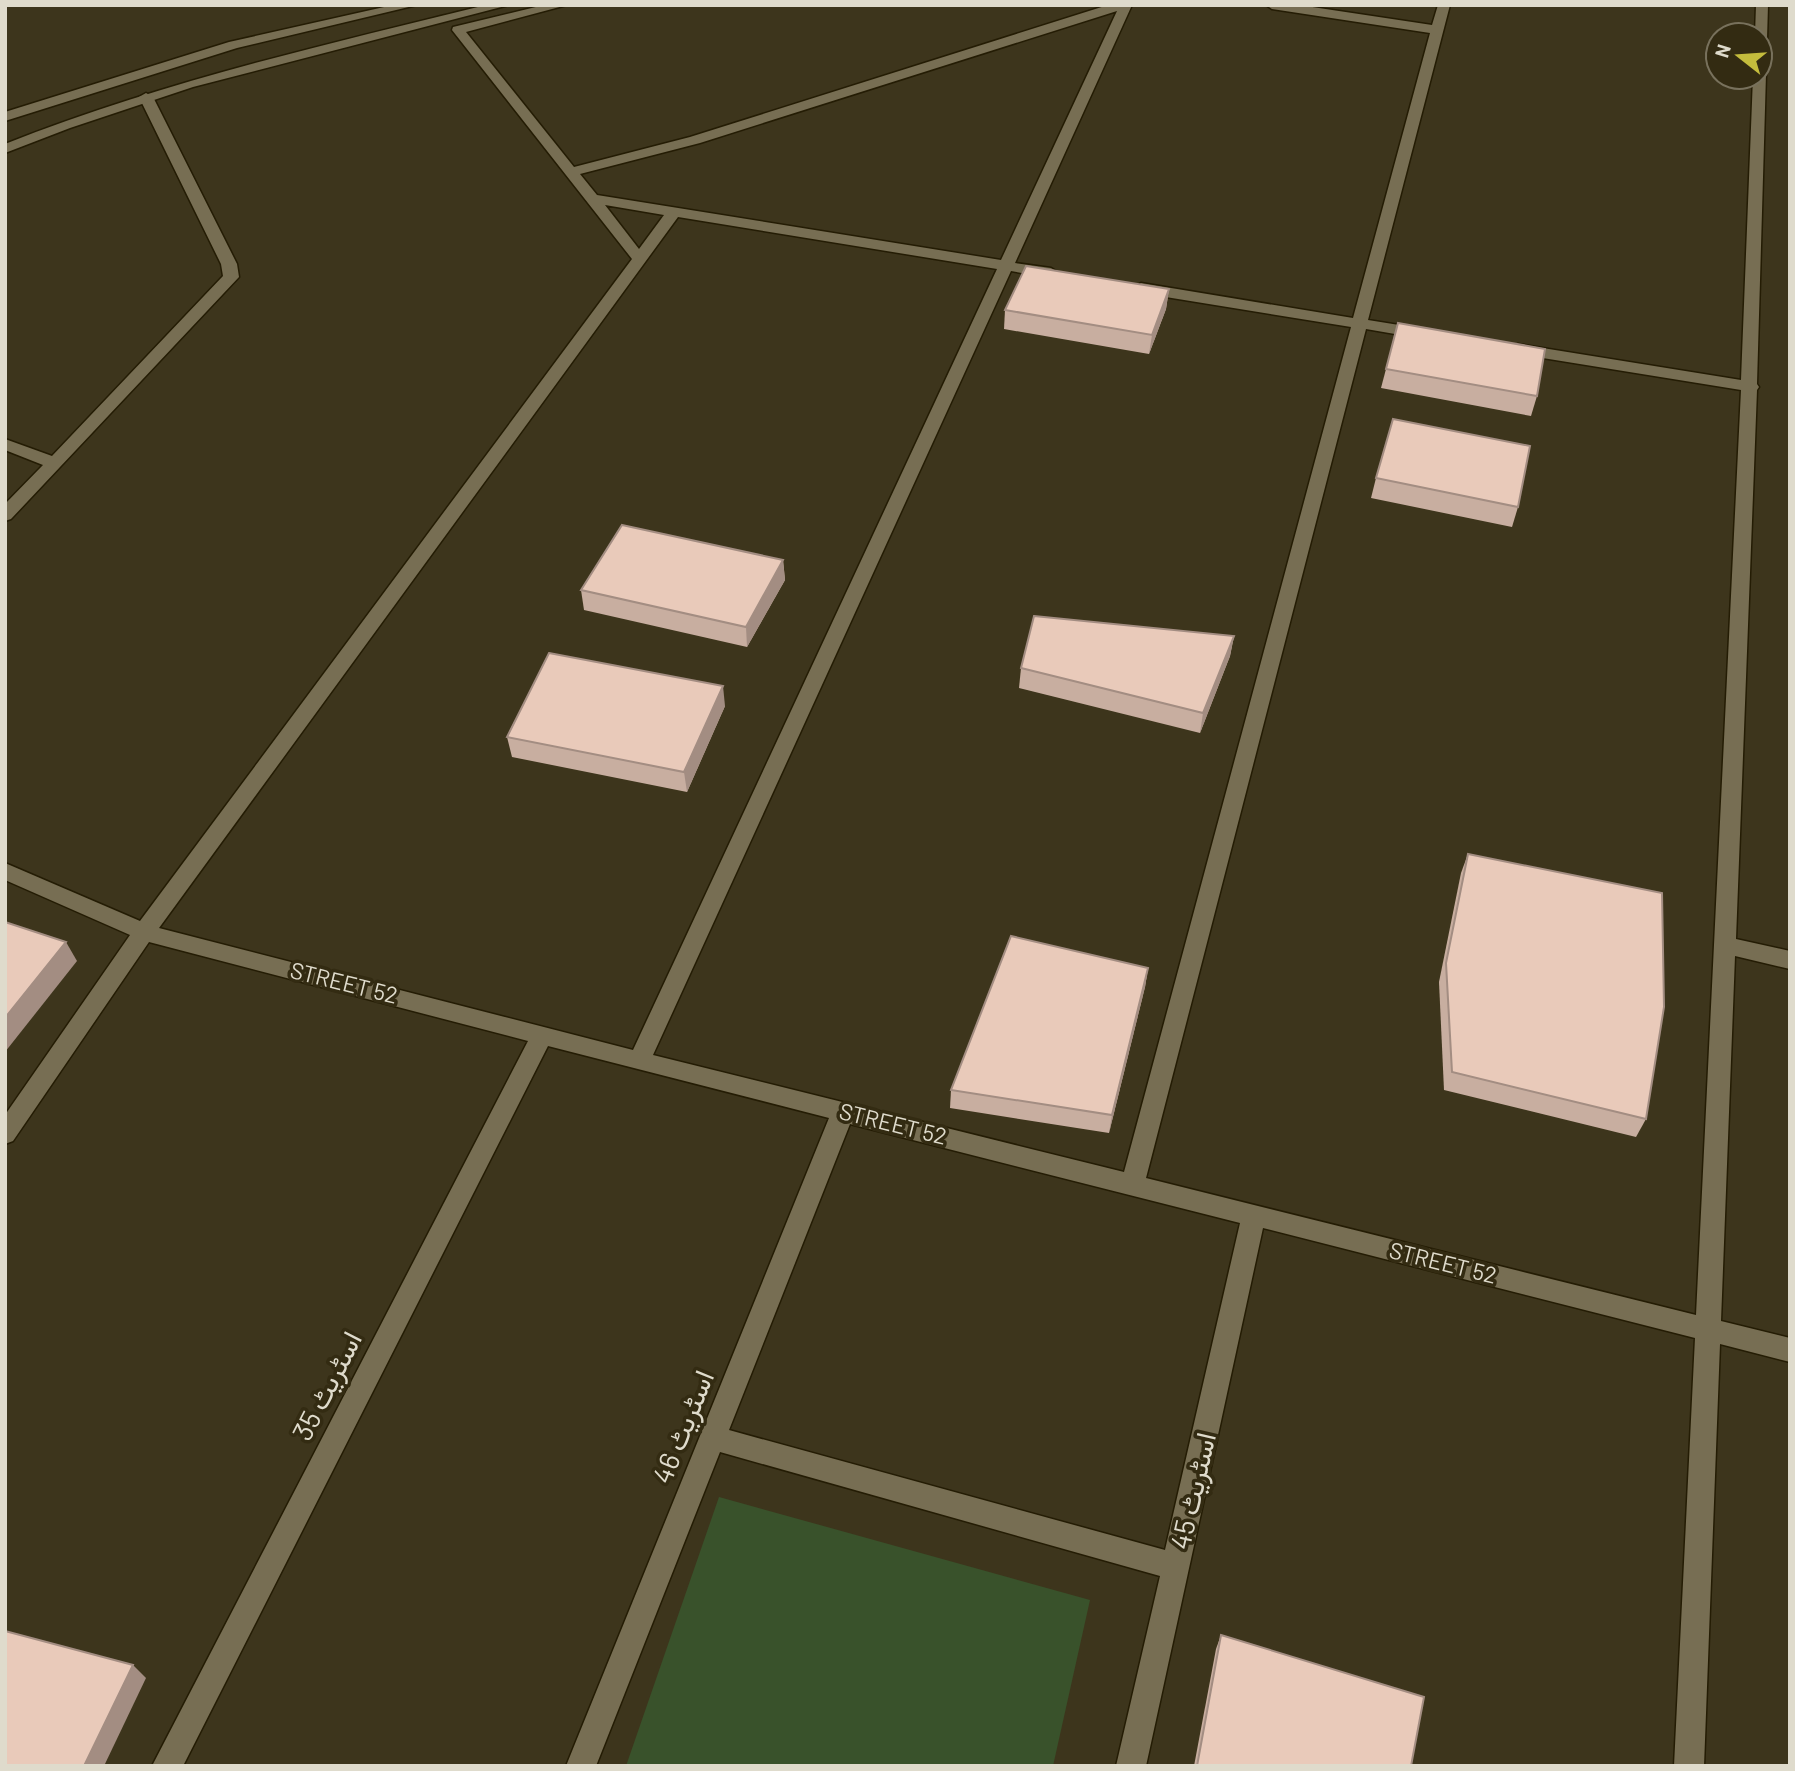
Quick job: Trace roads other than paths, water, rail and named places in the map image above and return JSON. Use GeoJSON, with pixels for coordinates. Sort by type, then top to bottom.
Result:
{"type":"FeatureCollection","features":[{"type":"Feature","properties":{"kind":"street"},"geometry":{"type":"LineString","coordinates":[[5,117],[234,45],[411,5]]}},
{"type":"Feature","properties":{"kind":"street"},"geometry":{"type":"LineString","coordinates":[[5,149],[50,130],[146,97],[247,66],[503,5]]}},
{"type":"Feature","properties":{"kind":"street"},"geometry":{"type":"LineString","coordinates":[[561,5],[458,30],[638,257]]}},
{"type":"Feature","properties":{"kind":"street"},"geometry":{"type":"LineString","coordinates":[[570,172],[695,140],[1124,5]]}},
{"type":"Feature","properties":{"kind":"street"},"geometry":{"type":"LineString","coordinates":[[639,1061],[1124,5]]}},
{"type":"Feature","properties":{"kind":"street"},"geometry":{"type":"LineString","coordinates":[[1272,5],[1437,30]]}},
{"type":"Feature","properties":{"kind":"street"},"geometry":{"type":"LineString","coordinates":[[1132,1185],[1444,5]]}},
{"type":"Feature","properties":{"kind":"street"},"geometry":{"type":"LineString","coordinates":[[1689,1766],[1706,1329],[1751,387],[1762,5]]}},
{"type":"Feature","properties":{"kind":"street"},"geometry":{"type":"LineString","coordinates":[[5,514],[231,277],[229,264],[146,97]]}},
{"type":"Feature","properties":{"kind":"street"},"geometry":{"type":"LineString","coordinates":[[592,198],[1074,277]]}},
{"type":"Feature","properties":{"kind":"street"},"geometry":{"type":"LineString","coordinates":[[5,1134],[144,932],[638,257],[674,212]]}},
{"type":"Feature","properties":{"kind":"street"},"geometry":{"type":"LineString","coordinates":[[1128,285],[1441,336]]}},
{"type":"Feature","properties":{"kind":"street"},"geometry":{"type":"LineString","coordinates":[[1508,347],[1751,387]]}},
{"type":"Feature","properties":{"kind":"street"},"geometry":{"type":"LineString","coordinates":[[5,444],[55,463]]}},
{"type":"Feature","properties":{"kind":"street","name":"STREET 52"},"geometry":{"type":"LineString","coordinates":[[5,871],[144,932],[639,1061],[1790,1350]]}},
{"type":"Feature","properties":{"kind":"street"},"geometry":{"type":"LineString","coordinates":[[1724,946],[1790,960]]}},
{"type":"Feature","properties":{"kind":"street","name":"اسٹریٹ 35"},"geometry":{"type":"LineString","coordinates":[[167,1766],[543,1034]]}},
{"type":"Feature","properties":{"kind":"street","name":"اسٹریٹ 46"},"geometry":{"type":"LineString","coordinates":[[581,1766],[843,1112]]}},
{"type":"Feature","properties":{"kind":"street","name":"اسٹریٹ 45"},"geometry":{"type":"LineString","coordinates":[[1131,1766],[1254,1215]]}},
{"type":"Feature","properties":{"kind":"street"},"geometry":{"type":"LineString","coordinates":[[713,1438],[1176,1567]]}}]}
